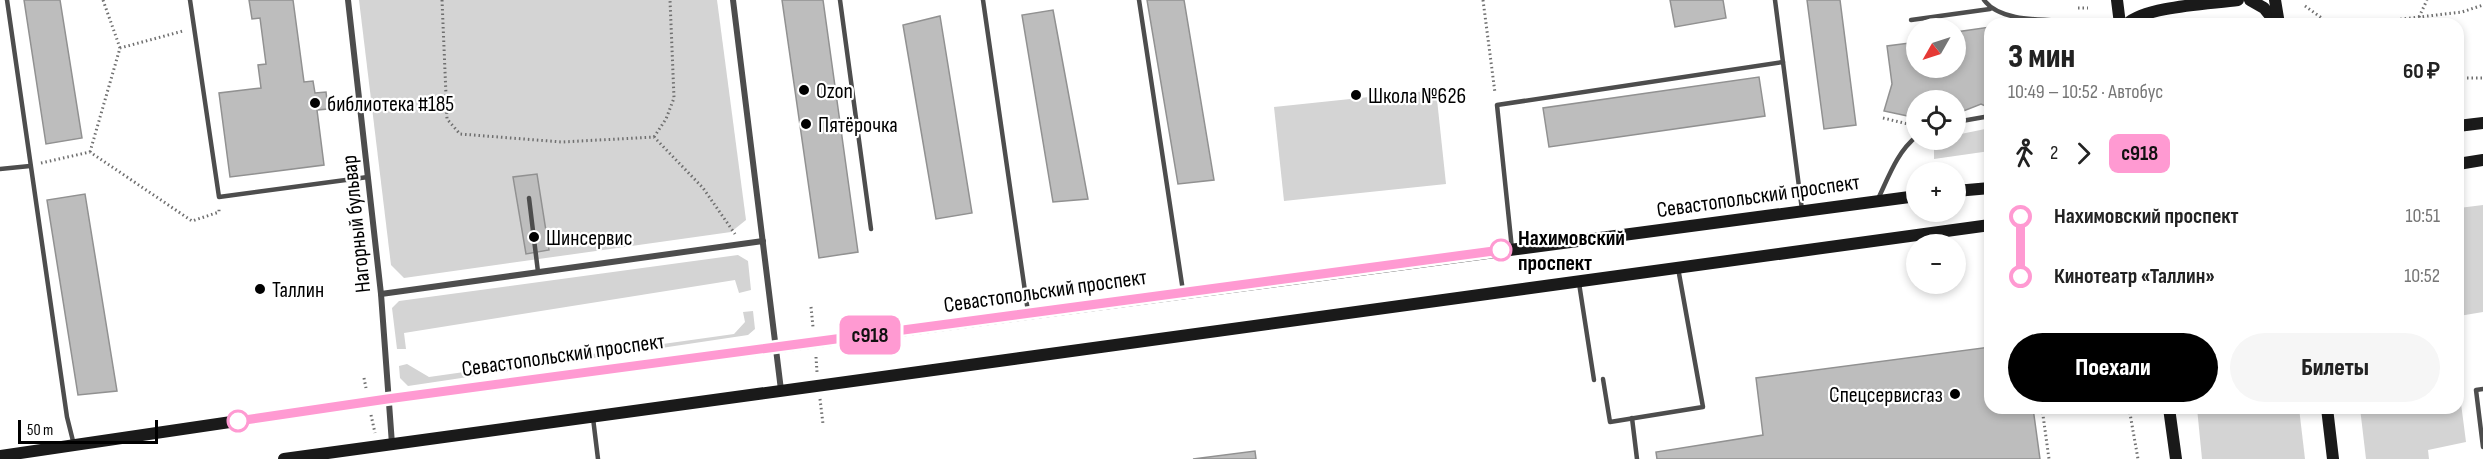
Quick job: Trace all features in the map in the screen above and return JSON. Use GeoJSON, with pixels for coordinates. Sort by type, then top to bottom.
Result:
{"type":"FeatureCollection","features":[{"type":"Feature","properties":{"kind":"main road"},"geometry":{"type":"LineString","coordinates":[[2117,0],[2119,18]]}},
{"type":"Feature","properties":{"kind":"main road"},"geometry":{"type":"LineString","coordinates":[[2133,18],[2155,11],[2238,0]]}},
{"type":"Feature","properties":{"kind":"main road"},"geometry":{"type":"LineString","coordinates":[[2250,0],[2264,8],[2273,18]]}},
{"type":"Feature","properties":{"kind":"main road"},"geometry":{"type":"LineString","coordinates":[[2276,0],[2278,18]]}},
{"type":"Feature","properties":{"kind":"main road"},"geometry":{"type":"LineString","coordinates":[[2464,125],[2483,123]]}},
{"type":"Feature","properties":{"kind":"main road"},"geometry":{"type":"LineString","coordinates":[[2464,163],[2483,160]]}},
{"type":"Feature","properties":{"kind":"main road"},"geometry":{"type":"LineString","coordinates":[[1966,190],[1984,189]]}},
{"type":"Feature","properties":{"kind":"main road","name":"Севастопольский проспект"},"geometry":{"type":"LineString","coordinates":[[0,456],[387,399],[1906,197]]}},
{"type":"Feature","properties":{"kind":"main road"},"geometry":{"type":"LineString","coordinates":[[284,459],[1984,226]]}},
{"type":"Feature","properties":{"kind":"main road"},"geometry":{"type":"LineString","coordinates":[[2170,414],[2176,459]]}},
{"type":"Feature","properties":{"kind":"main road"},"geometry":{"type":"LineString","coordinates":[[2328,414],[2333,459]]}},
{"type":"Feature","properties":{"kind":"street","name":"Нагорный бульвар"},"geometry":{"type":"LineString","coordinates":[[348,0],[381,294],[392,444]]}},
{"type":"Feature","properties":{"kind":"street"},"geometry":{"type":"LineString","coordinates":[[732,0],[781,390]]}},
{"type":"Feature","properties":{"kind":"street"},"geometry":{"type":"LineString","coordinates":[[381,294],[763,241]]}},
{"type":"Feature","properties":{"kind":"lane"},"geometry":{"type":"LineString","coordinates":[[7,0],[67,417],[74,445]]}},
{"type":"Feature","properties":{"kind":"lane"},"geometry":{"type":"LineString","coordinates":[[190,0],[219,197],[368,177]]}},
{"type":"Feature","properties":{"kind":"lane"},"geometry":{"type":"LineString","coordinates":[[840,0],[872,228]]}},
{"type":"Feature","properties":{"kind":"lane"},"geometry":{"type":"LineString","coordinates":[[983,0],[1029,313]]}},
{"type":"Feature","properties":{"kind":"lane"},"geometry":{"type":"LineString","coordinates":[[1139,0],[1184,293]]}},
{"type":"Feature","properties":{"kind":"lane"},"geometry":{"type":"LineString","coordinates":[[1775,0],[1802,210]]}},
{"type":"Feature","properties":{"kind":"lane"},"geometry":{"type":"LineString","coordinates":[[1984,0],[1990,9]]}},
{"type":"Feature","properties":{"kind":"lane"},"geometry":{"type":"LineString","coordinates":[[1925,18],[1990,9],[2028,18]]}},
{"type":"Feature","properties":{"kind":"lane"},"geometry":{"type":"LineString","coordinates":[[1512,249],[1497,105],[1783,62]]}},
{"type":"Feature","properties":{"kind":"lane"},"geometry":{"type":"LineString","coordinates":[[1966,120],[1984,117]]}},
{"type":"Feature","properties":{"kind":"lane"},"geometry":{"type":"LineString","coordinates":[[1878,200],[1896,159],[1906,146]]}},
{"type":"Feature","properties":{"kind":"lane"},"geometry":{"type":"LineString","coordinates":[[0,169],[30,166]]}},
{"type":"Feature","properties":{"kind":"lane"},"geometry":{"type":"LineString","coordinates":[[529,198],[538,272]]}},
{"type":"Feature","properties":{"kind":"lane"},"geometry":{"type":"LineString","coordinates":[[1603,379],[1610,422],[1703,407],[1678,266]]}},
{"type":"Feature","properties":{"kind":"lane"},"geometry":{"type":"LineString","coordinates":[[1579,280],[1594,380]]}},
{"type":"Feature","properties":{"kind":"lane"},"geometry":{"type":"LineString","coordinates":[[2483,389],[2476,390],[2483,447]]}},
{"type":"Feature","properties":{"kind":"lane"},"geometry":{"type":"LineString","coordinates":[[593,418],[598,459]]}},
{"type":"Feature","properties":{"kind":"lane"},"geometry":{"type":"LineString","coordinates":[[1632,418],[1638,459]]}},
{"type":"Feature","properties":{"kind":"path"},"geometry":{"type":"LineString","coordinates":[[90,152],[120,48],[103,0]]}},
{"type":"Feature","properties":{"kind":"path"},"geometry":{"type":"LineString","coordinates":[[442,0],[447,120],[460,134],[562,142],[654,137],[703,188],[736,236],[742,235]]}},
{"type":"Feature","properties":{"kind":"path"},"geometry":{"type":"LineString","coordinates":[[654,137],[666,119],[674,98],[670,0]]}},
{"type":"Feature","properties":{"kind":"path"},"geometry":{"type":"LineString","coordinates":[[1483,0],[1497,105]]}},
{"type":"Feature","properties":{"kind":"path"},"geometry":{"type":"LineString","coordinates":[[2419,17],[2427,0]]}},
{"type":"Feature","properties":{"kind":"path"},"geometry":{"type":"LineString","coordinates":[[2411,18],[2462,12],[2483,5]]}},
{"type":"Feature","properties":{"kind":"path"},"geometry":{"type":"LineString","coordinates":[[2305,6],[2322,18]]}},
{"type":"Feature","properties":{"kind":"path"},"geometry":{"type":"LineString","coordinates":[[120,48],[194,27]]}},
{"type":"Feature","properties":{"kind":"path"},"geometry":{"type":"LineString","coordinates":[[2464,78],[2483,78]]}},
{"type":"Feature","properties":{"kind":"path"},"geometry":{"type":"LineString","coordinates":[[1883,118],[1906,123]]}},
{"type":"Feature","properties":{"kind":"path"},"geometry":{"type":"LineString","coordinates":[[30,166],[90,152],[192,221],[219,212],[219,197]]}},
{"type":"Feature","properties":{"kind":"path"},"geometry":{"type":"LineString","coordinates":[[811,307],[823,424]]}},
{"type":"Feature","properties":{"kind":"path"},"geometry":{"type":"LineString","coordinates":[[364,378],[377,446]]}},
{"type":"Feature","properties":{"kind":"path"},"geometry":{"type":"LineString","coordinates":[[2043,414],[2049,459]]}},
{"type":"Feature","properties":{"kind":"path"},"geometry":{"type":"LineString","coordinates":[[2130,414],[2138,459]]}},
{"type":"Feature","properties":{"kind":"shaded area"},"geometry":{"type":"Polygon","coordinates":[[[359,0],[717,0],[746,220],[731,232],[404,278],[391,265],[359,0]]]}},
{"type":"Feature","properties":{"kind":"shaded area"},"geometry":{"type":"Polygon","coordinates":[[[1436,90],[1446,184],[1284,201],[1274,107],[1436,90]]]}},
{"type":"Feature","properties":{"kind":"shaded area"},"geometry":{"type":"Polygon","coordinates":[[[1984,129],[1984,152],[1934,159],[1934,150],[1966,150],[1966,133],[1984,129]]]}},
{"type":"Feature","properties":{"kind":"shaded area"},"geometry":{"type":"Polygon","coordinates":[[[2483,205],[2483,312],[2464,315],[2464,207],[2483,205]]]}},
{"type":"Feature","properties":{"kind":"shaded area"},"geometry":{"type":"Polygon","coordinates":[[[738,255],[748,261],[751,290],[739,293],[735,280],[404,333],[406,349],[397,349],[392,308],[399,301],[738,255]]]}},
{"type":"Feature","properties":{"kind":"shaded area"},"geometry":{"type":"Polygon","coordinates":[[[753,311],[755,329],[748,335],[408,386],[400,378],[399,366],[407,364],[429,377],[734,334],[745,322],[743,312],[753,311]]]}},
{"type":"Feature","properties":{"kind":"shaded area"},"geometry":{"type":"Polygon","coordinates":[[[2198,414],[2300,414],[2305,459],[2202,459],[2198,414]]]}},
{"type":"Feature","properties":{"kind":"shaded area"},"geometry":{"type":"Polygon","coordinates":[[[2361,414],[2462,414],[2466,442],[2428,450],[2429,459],[2366,459],[2361,414]]]}},
{"type":"Feature","properties":{"kind":"building"},"geometry":{"type":"Polygon","coordinates":[[[24,0],[60,0],[82,138],[46,144],[24,0]]]}},
{"type":"Feature","properties":{"kind":"building"},"geometry":{"type":"Polygon","coordinates":[[[249,0],[293,0],[304,82],[313,81],[315,93],[326,92],[328,109],[317,110],[324,165],[230,177],[219,93],[261,88],[258,65],[266,64],[260,18],[252,19],[249,0]]]}},
{"type":"Feature","properties":{"kind":"building"},"geometry":{"type":"Polygon","coordinates":[[[782,0],[823,0],[858,252],[819,258],[782,0]]]}},
{"type":"Feature","properties":{"kind":"building"},"geometry":{"type":"Polygon","coordinates":[[[1147,0],[1184,0],[1214,180],[1178,184],[1147,0]]]}},
{"type":"Feature","properties":{"kind":"building"},"geometry":{"type":"Polygon","coordinates":[[[1670,0],[1723,0],[1726,18],[1675,27],[1670,0]]]}},
{"type":"Feature","properties":{"kind":"building"},"geometry":{"type":"Polygon","coordinates":[[[1807,0],[1840,0],[1856,125],[1824,129],[1807,0]]]}},
{"type":"Feature","properties":{"kind":"building"},"geometry":{"type":"Polygon","coordinates":[[[1053,10],[1088,199],[1053,202],[1022,15],[1053,10]]]}},
{"type":"Feature","properties":{"kind":"building"},"geometry":{"type":"Polygon","coordinates":[[[940,16],[972,213],[936,219],[903,25],[940,16]]]}},
{"type":"Feature","properties":{"kind":"building"},"geometry":{"type":"Polygon","coordinates":[[[1984,28],[1984,105],[1981,104],[1966,110],[1966,90],[1906,90],[1906,116],[1884,111],[1892,84],[1887,46],[1906,43],[1906,78],[1966,78],[1966,31],[1984,28]]]}},
{"type":"Feature","properties":{"kind":"building"},"geometry":{"type":"Polygon","coordinates":[[[1759,77],[1765,116],[1549,147],[1543,108],[1759,77]]]}},
{"type":"Feature","properties":{"kind":"building"},"geometry":{"type":"Polygon","coordinates":[[[537,174],[549,250],[526,254],[513,177],[537,174]]]}},
{"type":"Feature","properties":{"kind":"building"},"geometry":{"type":"Polygon","coordinates":[[[85,194],[117,391],[78,395],[47,200],[85,194]]]}},
{"type":"Feature","properties":{"kind":"building"},"geometry":{"type":"Polygon","coordinates":[[[1984,348],[1984,414],[2034,414],[2040,459],[1657,459],[1656,452],[1763,435],[1756,378],[1984,348]]]}},
{"type":"Feature","properties":{"kind":"building"},"geometry":{"type":"Polygon","coordinates":[[[1255,451],[1256,459],[1193,459],[1255,451]]]}},
{"type":"Feature","properties":{"kind":"bus line","name":"с918"},"geometry":{"type":"LineString","coordinates":[[238,421],[387,399],[1501,250]]}},
{"type":"Feature","properties":{"kind":"place","name":"Ozon"},"geometry":{"type":"Point","coordinates":[804,90]}},
{"type":"Feature","properties":{"kind":"place","name":"Школа №626"},"geometry":{"type":"Point","coordinates":[1356,95]}},
{"type":"Feature","properties":{"kind":"place","name":"библиотека #185"},"geometry":{"type":"Point","coordinates":[315,103]}},
{"type":"Feature","properties":{"kind":"place","name":"Пятёрочка"},"geometry":{"type":"Point","coordinates":[806,124]}},
{"type":"Feature","properties":{"kind":"place","name":"Шинсервис"},"geometry":{"type":"Point","coordinates":[534,237]}},
{"type":"Feature","properties":{"kind":"place","name":"Нахимовский проспект"},"geometry":{"type":"Point","coordinates":[1501,250]}},
{"type":"Feature","properties":{"kind":"place","name":"Таллин"},"geometry":{"type":"Point","coordinates":[260,289]}},
{"type":"Feature","properties":{"kind":"place","name":"Спецсервисгаз"},"geometry":{"type":"Point","coordinates":[1955,394]}}]}
